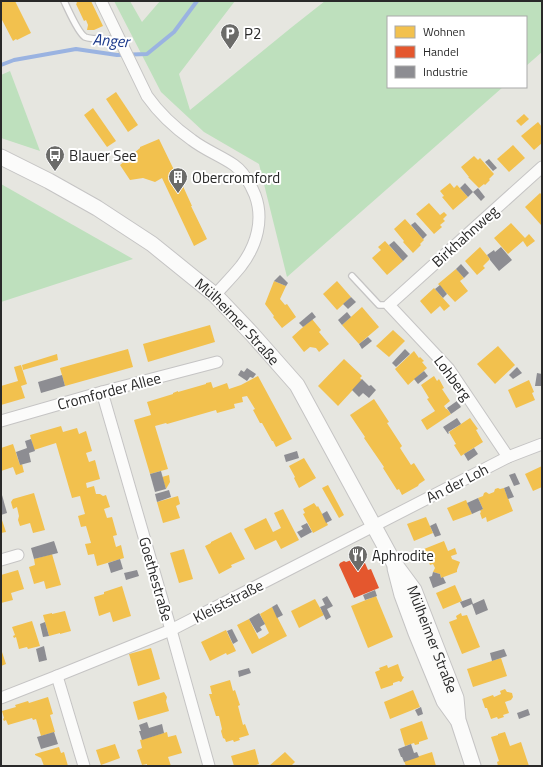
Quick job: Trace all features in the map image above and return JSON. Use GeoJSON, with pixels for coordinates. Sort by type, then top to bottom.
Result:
{"type":"FeatureCollection","features":[{"type":"Feature","properties":{"kind":"main road","name":"Mülheimer Straße"},"geometry":{"type":"LineString","coordinates":[[1,157],[97,208],[152,244],[215,295],[297,385],[394,563],[402,596],[419,640],[444,701],[458,720],[473,766]]}},
{"type":"Feature","properties":{"kind":"street"},"geometry":{"type":"LineString","coordinates":[[101,1],[147,96],[155,107],[193,141],[235,166],[251,186],[259,212],[255,242],[242,266],[215,295]]}},
{"type":"Feature","properties":{"kind":"street","name":"Birkhahnweg"},"geometry":{"type":"LineString","coordinates":[[389,305],[542,167]]}},
{"type":"Feature","properties":{"kind":"street","name":"Lohberg"},"geometry":{"type":"LineString","coordinates":[[389,305],[449,369],[508,457]]}},
{"type":"Feature","properties":{"kind":"street","name":"Cromforder Allee"},"geometry":{"type":"LineString","coordinates":[[1,421],[102,392],[217,362]]}},
{"type":"Feature","properties":{"kind":"street","name":"Goethestraße"},"geometry":{"type":"LineString","coordinates":[[102,392],[209,766]]}},
{"type":"Feature","properties":{"kind":"street","name":"An der Loh"},"geometry":{"type":"LineString","coordinates":[[374,526],[508,457],[542,444]]}},
{"type":"Feature","properties":{"kind":"street","name":"Kleiststraße"},"geometry":{"type":"LineString","coordinates":[[1,698],[171,630],[374,526]]}},
{"type":"Feature","properties":{"kind":"street"},"geometry":{"type":"LineString","coordinates":[[1,560],[18,555]]}},
{"type":"Feature","properties":{"kind":"street"},"geometry":{"type":"LineString","coordinates":[[57,676],[84,766]]}},
{"type":"Feature","properties":{"kind":"lane"},"geometry":{"type":"LineString","coordinates":[[64,1],[76,25],[85,37],[121,42]]}},
{"type":"Feature","properties":{"kind":"lane"},"geometry":{"type":"LineString","coordinates":[[352,276],[379,305],[389,305]]}},
{"type":"Feature","properties":{"kind":"green space"},"geometry":{"type":"Polygon","coordinates":[[[114,1],[130,1],[142,22],[160,1],[235,1],[179,74],[190,110],[325,1],[542,1],[542,52],[527,65],[527,16],[387,16],[387,88],[502,88],[287,277],[259,164],[204,132],[161,92],[114,1]]]}},
{"type":"Feature","properties":{"kind":"green space"},"geometry":{"type":"Polygon","coordinates":[[[10,71],[40,151],[1,138],[1,75],[10,71]]]}},
{"type":"Feature","properties":{"kind":"green space"},"geometry":{"type":"Polygon","coordinates":[[[1,184],[133,259],[1,302],[1,184]]]}},
{"type":"Feature","properties":{"kind":"building: Wohnen"},"geometry":{"type":"Polygon","coordinates":[[[1,1],[15,1],[31,33],[13,41],[1,18],[1,1]]]}},
{"type":"Feature","properties":{"kind":"building: Wohnen"},"geometry":{"type":"Polygon","coordinates":[[[76,1],[91,1],[103,26],[94,30],[87,30],[88,25],[86,20],[84,21],[76,1]]]}},
{"type":"Feature","properties":{"kind":"building: Wohnen"},"geometry":{"type":"Polygon","coordinates":[[[116,92],[138,125],[128,132],[106,99],[116,92]]]}},
{"type":"Feature","properties":{"kind":"building: Wohnen"},"geometry":{"type":"Polygon","coordinates":[[[93,108],[116,141],[107,147],[84,115],[93,108]]]}},
{"type":"Feature","properties":{"kind":"building: Wohnen"},"geometry":{"type":"Polygon","coordinates":[[[524,114],[529,119],[521,126],[516,121],[524,114]]]}},
{"type":"Feature","properties":{"kind":"building: Wohnen"},"geometry":{"type":"Polygon","coordinates":[[[538,122],[542,127],[542,143],[534,150],[521,136],[538,122]]]}},
{"type":"Feature","properties":{"kind":"building: Wohnen","name":"Obercromford"},"geometry":{"type":"Polygon","coordinates":[[[159,139],[175,172],[176,171],[207,239],[194,246],[162,178],[155,182],[143,178],[130,180],[120,165],[140,147],[159,139]]]}},
{"type":"Feature","properties":{"kind":"building: Wohnen"},"geometry":{"type":"Polygon","coordinates":[[[513,145],[525,158],[509,172],[497,159],[513,145]]]}},
{"type":"Feature","properties":{"kind":"building: Wohnen"},"geometry":{"type":"Polygon","coordinates":[[[474,156],[478,160],[480,158],[494,174],[485,185],[484,184],[479,188],[461,167],[474,156]]]}},
{"type":"Feature","properties":{"kind":"building: Wohnen"},"geometry":{"type":"Polygon","coordinates":[[[450,183],[454,188],[457,185],[468,197],[453,210],[442,197],[444,196],[440,191],[450,183]]]}},
{"type":"Feature","properties":{"kind":"building: Wohnen"},"geometry":{"type":"Polygon","coordinates":[[[540,193],[542,195],[541,225],[525,207],[540,193]]]}},
{"type":"Feature","properties":{"kind":"building: Wohnen"},"geometry":{"type":"Polygon","coordinates":[[[429,203],[440,215],[444,212],[447,215],[443,219],[445,221],[440,225],[442,227],[434,234],[416,214],[429,203]]]}},
{"type":"Feature","properties":{"kind":"building: Wohnen"},"geometry":{"type":"Polygon","coordinates":[[[405,219],[424,240],[413,253],[394,229],[405,219]]]}},
{"type":"Feature","properties":{"kind":"building: Wohnen"},"geometry":{"type":"Polygon","coordinates":[[[511,223],[525,238],[529,234],[535,241],[527,247],[523,241],[508,254],[494,238],[511,223]]]}},
{"type":"Feature","properties":{"kind":"building: Wohnen"},"geometry":{"type":"Polygon","coordinates":[[[385,241],[403,261],[387,275],[372,258],[381,250],[378,247],[385,241]]]}},
{"type":"Feature","properties":{"kind":"building: Wohnen"},"geometry":{"type":"Polygon","coordinates":[[[480,247],[490,259],[483,266],[485,268],[477,275],[465,261],[480,247]]]}},
{"type":"Feature","properties":{"kind":"building: Wohnen"},"geometry":{"type":"Polygon","coordinates":[[[456,269],[464,278],[460,281],[468,291],[455,302],[438,284],[456,269]]]}},
{"type":"Feature","properties":{"kind":"building: Wohnen"},"geometry":{"type":"Polygon","coordinates":[[[274,281],[286,286],[280,299],[285,305],[287,304],[296,317],[282,328],[265,304],[274,281]]]}},
{"type":"Feature","properties":{"kind":"building: Wohnen"},"geometry":{"type":"Polygon","coordinates":[[[337,281],[351,297],[337,310],[323,294],[337,281]]]}},
{"type":"Feature","properties":{"kind":"building: Wohnen"},"geometry":{"type":"Polygon","coordinates":[[[434,288],[450,306],[444,311],[440,306],[431,314],[420,301],[434,288]]]}},
{"type":"Feature","properties":{"kind":"building: Wohnen"},"geometry":{"type":"Polygon","coordinates":[[[362,307],[379,327],[359,344],[342,325],[362,307]]]}},
{"type":"Feature","properties":{"kind":"building: Wohnen"},"geometry":{"type":"Polygon","coordinates":[[[312,319],[321,330],[319,332],[329,344],[319,352],[316,348],[310,347],[304,352],[292,337],[312,319]]]}},
{"type":"Feature","properties":{"kind":"building: Wohnen"},"geometry":{"type":"Polygon","coordinates":[[[210,325],[215,342],[148,362],[143,344],[210,325]]]}},
{"type":"Feature","properties":{"kind":"building: Wohnen"},"geometry":{"type":"Polygon","coordinates":[[[393,330],[405,341],[389,357],[376,346],[393,330]]]}},
{"type":"Feature","properties":{"kind":"building: Wohnen"},"geometry":{"type":"Polygon","coordinates":[[[498,346],[515,365],[495,384],[477,364],[498,346]]]}},
{"type":"Feature","properties":{"kind":"building: Wohnen"},"geometry":{"type":"Polygon","coordinates":[[[128,349],[133,367],[65,386],[60,368],[128,349]]]}},
{"type":"Feature","properties":{"kind":"building: Wohnen"},"geometry":{"type":"Polygon","coordinates":[[[414,351],[419,358],[420,357],[424,361],[422,362],[427,368],[408,385],[395,369],[414,351]]]}},
{"type":"Feature","properties":{"kind":"building: Wohnen"},"geometry":{"type":"Polygon","coordinates":[[[57,354],[58,360],[23,370],[22,365],[57,354]]]}},
{"type":"Feature","properties":{"kind":"building: Wohnen"},"geometry":{"type":"Polygon","coordinates":[[[344,359],[362,376],[360,378],[362,380],[338,406],[318,386],[344,359]]]}},
{"type":"Feature","properties":{"kind":"building: Wohnen"},"geometry":{"type":"Polygon","coordinates":[[[21,365],[27,384],[21,386],[25,398],[1,405],[1,386],[18,381],[14,367],[21,365]]]}},
{"type":"Feature","properties":{"kind":"building: Wohnen"},"geometry":{"type":"Polygon","coordinates":[[[258,376],[292,439],[276,447],[262,423],[260,423],[253,410],[255,409],[247,396],[242,397],[243,402],[234,404],[235,408],[217,413],[216,410],[155,426],[168,469],[150,474],[134,420],[151,415],[147,402],[178,391],[211,382],[213,388],[227,383],[229,389],[241,385],[258,376]]]}},
{"type":"Feature","properties":{"kind":"building: Wohnen"},"geometry":{"type":"Polygon","coordinates":[[[434,376],[437,381],[439,379],[444,388],[442,389],[450,401],[444,406],[451,414],[427,430],[421,420],[435,411],[427,399],[429,398],[421,385],[434,376]]]}},
{"type":"Feature","properties":{"kind":"building: Wohnen"},"geometry":{"type":"Polygon","coordinates":[[[529,380],[534,392],[532,393],[535,400],[516,408],[508,390],[529,380]]]}},
{"type":"Feature","properties":{"kind":"building: Wohnen"},"geometry":{"type":"Polygon","coordinates":[[[374,399],[402,446],[400,448],[411,465],[414,463],[425,480],[418,486],[402,495],[399,489],[397,490],[350,415],[374,399]]]}},
{"type":"Feature","properties":{"kind":"building: Wohnen"},"geometry":{"type":"Polygon","coordinates":[[[470,418],[478,429],[476,430],[483,442],[461,456],[454,445],[456,444],[449,432],[470,418]]]}},
{"type":"Feature","properties":{"kind":"building: Wohnen"},"geometry":{"type":"Polygon","coordinates":[[[61,426],[63,432],[77,428],[79,434],[86,431],[92,451],[86,453],[89,462],[95,460],[100,479],[86,483],[87,488],[94,486],[96,494],[103,496],[106,495],[110,507],[104,509],[107,518],[112,517],[117,535],[113,536],[116,547],[121,545],[124,558],[97,566],[94,554],[88,555],[85,544],[91,543],[86,526],[81,527],[78,516],[85,514],[80,496],[72,498],[56,443],[34,450],[30,435],[61,426]]]}},
{"type":"Feature","properties":{"kind":"building: Wohnen"},"geometry":{"type":"Polygon","coordinates":[[[13,444],[24,472],[16,475],[13,467],[1,471],[1,448],[13,444]]]}},
{"type":"Feature","properties":{"kind":"building: Wohnen"},"geometry":{"type":"Polygon","coordinates":[[[304,458],[316,478],[299,488],[289,466],[304,458]]]}},
{"type":"Feature","properties":{"kind":"building: Wohnen"},"geometry":{"type":"Polygon","coordinates":[[[542,466],[542,487],[533,491],[525,474],[542,466]]]}},
{"type":"Feature","properties":{"kind":"building: Wohnen"},"geometry":{"type":"Polygon","coordinates":[[[169,475],[170,482],[166,489],[162,477],[169,475]]]}},
{"type":"Feature","properties":{"kind":"building: Wohnen"},"geometry":{"type":"Polygon","coordinates":[[[328,485],[344,515],[339,518],[322,488],[328,485]]]}},
{"type":"Feature","properties":{"kind":"building: Wohnen"},"geometry":{"type":"Polygon","coordinates":[[[504,488],[513,511],[487,522],[486,517],[482,519],[480,510],[483,509],[478,498],[483,496],[486,492],[489,494],[494,492],[495,489],[504,488]]]}},
{"type":"Feature","properties":{"kind":"building: Wohnen"},"geometry":{"type":"Polygon","coordinates":[[[34,493],[45,530],[33,533],[30,523],[20,526],[17,507],[13,509],[11,502],[13,499],[34,493]]]}},
{"type":"Feature","properties":{"kind":"building: Wohnen"},"geometry":{"type":"Polygon","coordinates":[[[178,496],[180,504],[176,506],[180,518],[163,523],[157,502],[178,496]]]}},
{"type":"Feature","properties":{"kind":"building: Wohnen"},"geometry":{"type":"Polygon","coordinates":[[[466,500],[472,514],[453,521],[447,508],[466,500]]]}},
{"type":"Feature","properties":{"kind":"building: Wohnen"},"geometry":{"type":"Polygon","coordinates":[[[314,503],[317,507],[318,506],[328,525],[313,533],[303,514],[305,513],[303,509],[314,503]]]}},
{"type":"Feature","properties":{"kind":"building: Wohnen"},"geometry":{"type":"Polygon","coordinates":[[[283,509],[299,540],[281,549],[276,540],[255,550],[244,529],[266,518],[273,532],[281,528],[274,513],[283,509]]]}},
{"type":"Feature","properties":{"kind":"building: Wohnen"},"geometry":{"type":"Polygon","coordinates":[[[1,517],[6,532],[1,533],[1,517]]]}},
{"type":"Feature","properties":{"kind":"building: Wohnen"},"geometry":{"type":"Polygon","coordinates":[[[426,517],[433,533],[414,541],[407,524],[426,517]]]}},
{"type":"Feature","properties":{"kind":"building: Wohnen"},"geometry":{"type":"Polygon","coordinates":[[[231,532],[245,559],[231,565],[232,567],[219,574],[205,546],[231,532]]]}},
{"type":"Feature","properties":{"kind":"building: Wohnen"},"geometry":{"type":"Polygon","coordinates":[[[444,541],[448,551],[455,548],[457,554],[451,556],[452,559],[460,562],[457,572],[441,578],[440,574],[433,572],[435,568],[433,564],[430,565],[424,549],[444,541]]]}},
{"type":"Feature","properties":{"kind":"building: Wohnen"},"geometry":{"type":"Polygon","coordinates":[[[184,549],[193,579],[179,583],[170,553],[184,549]]]}},
{"type":"Feature","properties":{"kind":"building: Wohnen"},"geometry":{"type":"Polygon","coordinates":[[[52,554],[61,585],[46,589],[44,581],[34,584],[29,567],[35,565],[34,559],[52,554]]]}},
{"type":"Feature","properties":{"kind":"building: Wohnen"},"geometry":{"type":"Polygon","coordinates":[[[18,570],[24,589],[11,593],[13,600],[1,603],[1,575],[18,570]]]}},
{"type":"Feature","properties":{"kind":"building: Wohnen"},"geometry":{"type":"Polygon","coordinates":[[[455,585],[462,601],[443,609],[436,593],[455,585]]]}},
{"type":"Feature","properties":{"kind":"building: Wohnen"},"geometry":{"type":"Polygon","coordinates":[[[122,586],[131,616],[113,622],[110,612],[99,616],[94,597],[122,586]]]}},
{"type":"Feature","properties":{"kind":"building: Wohnen"},"geometry":{"type":"Polygon","coordinates":[[[376,596],[393,637],[368,648],[351,606],[376,596]]]}},
{"type":"Feature","properties":{"kind":"building: Wohnen"},"geometry":{"type":"Polygon","coordinates":[[[315,599],[324,615],[299,628],[291,611],[315,599]]]}},
{"type":"Feature","properties":{"kind":"building: Wohnen"},"geometry":{"type":"Polygon","coordinates":[[[272,607],[287,636],[252,654],[237,625],[249,619],[259,639],[265,636],[269,633],[260,614],[272,607]]]}},
{"type":"Feature","properties":{"kind":"building: Wohnen"},"geometry":{"type":"Polygon","coordinates":[[[65,611],[71,631],[49,636],[43,615],[65,611]]]}},
{"type":"Feature","properties":{"kind":"building: Wohnen"},"geometry":{"type":"Polygon","coordinates":[[[461,613],[462,616],[467,615],[480,647],[462,654],[449,622],[457,619],[456,616],[461,613]]]}},
{"type":"Feature","properties":{"kind":"building: Wohnen"},"geometry":{"type":"Polygon","coordinates":[[[32,621],[40,646],[28,649],[27,647],[19,649],[16,637],[14,638],[13,636],[15,635],[12,627],[32,621]]]}},
{"type":"Feature","properties":{"kind":"building: Wohnen"},"geometry":{"type":"Polygon","coordinates":[[[226,630],[236,651],[227,655],[226,653],[210,661],[201,642],[226,630]]]}},
{"type":"Feature","properties":{"kind":"building: Wohnen"},"geometry":{"type":"Polygon","coordinates":[[[151,648],[160,679],[138,686],[129,654],[151,648]]]}},
{"type":"Feature","properties":{"kind":"building: Wohnen"},"geometry":{"type":"Polygon","coordinates":[[[1,649],[6,664],[1,666],[1,649]]]}},
{"type":"Feature","properties":{"kind":"building: Wohnen"},"geometry":{"type":"Polygon","coordinates":[[[501,658],[507,676],[473,687],[467,669],[501,658]]]}},
{"type":"Feature","properties":{"kind":"building: Wohnen"},"geometry":{"type":"Polygon","coordinates":[[[398,664],[402,676],[404,677],[401,682],[399,681],[393,683],[393,685],[381,689],[375,672],[380,670],[379,668],[387,665],[388,668],[398,664]]]}},
{"type":"Feature","properties":{"kind":"building: Wohnen"},"geometry":{"type":"Polygon","coordinates":[[[230,680],[233,691],[235,690],[240,705],[238,706],[243,725],[245,724],[249,735],[239,738],[240,740],[234,742],[233,740],[226,742],[221,731],[222,729],[219,716],[216,716],[209,694],[212,694],[210,686],[230,680]]]}},
{"type":"Feature","properties":{"kind":"building: Wohnen"},"geometry":{"type":"Polygon","coordinates":[[[505,689],[507,692],[512,693],[513,697],[511,700],[505,702],[509,713],[498,719],[497,717],[491,719],[482,699],[501,694],[500,691],[505,689]]]}},
{"type":"Feature","properties":{"kind":"building: Wohnen"},"geometry":{"type":"Polygon","coordinates":[[[413,690],[420,707],[390,719],[384,702],[413,690]]]}},
{"type":"Feature","properties":{"kind":"building: Wohnen"},"geometry":{"type":"Polygon","coordinates":[[[164,692],[167,697],[166,701],[169,711],[138,720],[133,702],[164,692]]]}},
{"type":"Feature","properties":{"kind":"building: Wohnen"},"geometry":{"type":"Polygon","coordinates":[[[48,697],[53,714],[50,715],[55,732],[41,736],[36,719],[33,720],[32,718],[8,725],[6,720],[4,721],[2,711],[16,707],[15,705],[28,701],[29,703],[48,697]]]}},
{"type":"Feature","properties":{"kind":"building: Wohnen"},"geometry":{"type":"Polygon","coordinates":[[[422,721],[428,739],[419,742],[419,744],[415,745],[414,743],[405,746],[400,729],[422,721]]]}},
{"type":"Feature","properties":{"kind":"building: Wohnen"},"geometry":{"type":"Polygon","coordinates":[[[167,732],[168,737],[176,735],[182,753],[168,757],[171,766],[142,765],[137,750],[142,748],[140,740],[167,732]]]}},
{"type":"Feature","properties":{"kind":"building: Wohnen"},"geometry":{"type":"Polygon","coordinates":[[[505,732],[510,746],[521,742],[529,766],[498,766],[497,762],[499,761],[491,737],[505,732]]]}},
{"type":"Feature","properties":{"kind":"building: Wohnen"},"geometry":{"type":"Polygon","coordinates":[[[115,744],[120,758],[101,765],[96,750],[115,744]]]}},
{"type":"Feature","properties":{"kind":"building: Wohnen"},"geometry":{"type":"Polygon","coordinates":[[[59,747],[61,753],[64,752],[68,766],[44,766],[41,758],[35,755],[35,754],[59,747]]]}},
{"type":"Feature","properties":{"kind":"building: Wohnen"},"geometry":{"type":"Polygon","coordinates":[[[255,749],[259,764],[253,766],[234,766],[231,756],[255,749]]]}},
{"type":"Feature","properties":{"kind":"building: Wohnen"},"geometry":{"type":"Polygon","coordinates":[[[285,752],[295,762],[291,766],[269,766],[285,752]]]}},
{"type":"Feature","properties":{"kind":"building: Wohnen"},"geometry":{"type":"Polygon","coordinates":[[[432,752],[436,766],[406,766],[404,761],[432,752]]]}},
{"type":"Feature","properties":{"kind":"building: Handel"},"geometry":{"type":"Polygon","coordinates":[[[362,556],[368,570],[371,569],[379,588],[354,598],[339,565],[344,561],[346,562],[362,556]]]}},
{"type":"Feature","properties":{"kind":"building: Industrie"},"geometry":{"type":"Polygon","coordinates":[[[489,159],[497,168],[493,171],[485,162],[489,159]]]}},
{"type":"Feature","properties":{"kind":"building: Industrie"},"geometry":{"type":"Polygon","coordinates":[[[465,183],[473,192],[468,197],[460,188],[465,183]]]}},
{"type":"Feature","properties":{"kind":"building: Industrie"},"geometry":{"type":"Polygon","coordinates":[[[478,188],[485,197],[481,201],[473,192],[478,188]]]}},
{"type":"Feature","properties":{"kind":"building: Industrie"},"geometry":{"type":"Polygon","coordinates":[[[415,222],[427,235],[423,239],[411,225],[415,222]]]}},
{"type":"Feature","properties":{"kind":"building: Industrie"},"geometry":{"type":"Polygon","coordinates":[[[394,241],[408,256],[403,261],[389,245],[394,241]]]}},
{"type":"Feature","properties":{"kind":"building: Industrie"},"geometry":{"type":"Polygon","coordinates":[[[501,247],[512,260],[499,271],[487,255],[494,250],[495,252],[501,247]]]}},
{"type":"Feature","properties":{"kind":"building: Industrie"},"geometry":{"type":"Polygon","coordinates":[[[461,264],[469,273],[464,278],[456,269],[461,264]]]}},
{"type":"Feature","properties":{"kind":"building: Industrie"},"geometry":{"type":"Polygon","coordinates":[[[280,275],[288,283],[286,286],[274,281],[280,275]]]}},
{"type":"Feature","properties":{"kind":"building: Industrie"},"geometry":{"type":"Polygon","coordinates":[[[440,285],[447,294],[443,298],[435,289],[440,285]]]}},
{"type":"Feature","properties":{"kind":"building: Industrie"},"geometry":{"type":"Polygon","coordinates":[[[351,297],[356,302],[348,309],[343,304],[351,297]]]}},
{"type":"Feature","properties":{"kind":"building: Industrie"},"geometry":{"type":"Polygon","coordinates":[[[312,312],[316,317],[303,327],[299,323],[312,312]]]}},
{"type":"Feature","properties":{"kind":"building: Industrie"},"geometry":{"type":"Polygon","coordinates":[[[347,312],[351,317],[342,325],[338,320],[347,312]]]}},
{"type":"Feature","properties":{"kind":"building: Industrie"},"geometry":{"type":"Polygon","coordinates":[[[368,337],[372,341],[362,349],[359,344],[368,337]]]}},
{"type":"Feature","properties":{"kind":"building: Industrie"},"geometry":{"type":"Polygon","coordinates":[[[405,349],[410,354],[396,367],[392,363],[405,349]]]}},
{"type":"Feature","properties":{"kind":"building: Industrie"},"geometry":{"type":"Polygon","coordinates":[[[517,367],[522,373],[513,379],[509,375],[517,367]]]}},
{"type":"Feature","properties":{"kind":"building: Industrie"},"geometry":{"type":"Polygon","coordinates":[[[247,368],[256,374],[253,378],[250,377],[247,381],[238,375],[241,370],[244,372],[247,368]]]}},
{"type":"Feature","properties":{"kind":"building: Industrie"},"geometry":{"type":"Polygon","coordinates":[[[424,371],[428,376],[418,384],[414,379],[424,371]]]}},
{"type":"Feature","properties":{"kind":"building: Industrie"},"geometry":{"type":"Polygon","coordinates":[[[537,373],[542,374],[542,386],[535,386],[537,373]]]}},
{"type":"Feature","properties":{"kind":"building: Industrie"},"geometry":{"type":"Polygon","coordinates":[[[62,375],[65,386],[41,393],[38,382],[62,375]]]}},
{"type":"Feature","properties":{"kind":"building: Industrie"},"geometry":{"type":"Polygon","coordinates":[[[362,379],[376,390],[369,398],[363,393],[359,397],[352,390],[362,379]]]}},
{"type":"Feature","properties":{"kind":"building: Industrie"},"geometry":{"type":"Polygon","coordinates":[[[457,401],[461,407],[451,414],[447,408],[457,401]]]}},
{"type":"Feature","properties":{"kind":"building: Industrie"},"geometry":{"type":"Polygon","coordinates":[[[457,418],[461,424],[448,432],[448,434],[443,427],[457,418]]]}},
{"type":"Feature","properties":{"kind":"building: Industrie"},"geometry":{"type":"Polygon","coordinates":[[[31,439],[35,451],[29,453],[31,462],[20,465],[16,452],[27,448],[25,441],[31,439]]]}},
{"type":"Feature","properties":{"kind":"building: Industrie"},"geometry":{"type":"Polygon","coordinates":[[[474,448],[478,454],[468,461],[464,454],[474,448]]]}},
{"type":"Feature","properties":{"kind":"building: Industrie"},"geometry":{"type":"Polygon","coordinates":[[[297,451],[299,458],[286,462],[284,455],[297,451]]]}},
{"type":"Feature","properties":{"kind":"building: Industrie"},"geometry":{"type":"Polygon","coordinates":[[[161,471],[166,489],[155,492],[150,474],[161,471]]]}},
{"type":"Feature","properties":{"kind":"building: Industrie"},"geometry":{"type":"Polygon","coordinates":[[[515,473],[520,484],[514,486],[509,475],[515,473]]]}},
{"type":"Feature","properties":{"kind":"building: Industrie"},"geometry":{"type":"Polygon","coordinates":[[[509,486],[514,497],[508,499],[504,488],[509,486]]]}},
{"type":"Feature","properties":{"kind":"building: Industrie"},"geometry":{"type":"Polygon","coordinates":[[[169,490],[171,497],[157,502],[155,494],[169,490]]]}},
{"type":"Feature","properties":{"kind":"building: Industrie"},"geometry":{"type":"Polygon","coordinates":[[[2,495],[7,513],[1,515],[1,496],[2,495]]]}},
{"type":"Feature","properties":{"kind":"building: Industrie"},"geometry":{"type":"Polygon","coordinates":[[[478,498],[483,509],[472,514],[467,503],[478,498]]]}},
{"type":"Feature","properties":{"kind":"building: Industrie"},"geometry":{"type":"Polygon","coordinates":[[[327,511],[332,520],[326,523],[322,514],[327,511]]]}},
{"type":"Feature","properties":{"kind":"building: Industrie"},"geometry":{"type":"Polygon","coordinates":[[[307,523],[312,532],[301,538],[297,532],[303,529],[301,526],[307,523]]]}},
{"type":"Feature","properties":{"kind":"building: Industrie"},"geometry":{"type":"Polygon","coordinates":[[[436,523],[441,535],[435,537],[430,526],[436,523]]]}},
{"type":"Feature","properties":{"kind":"building: Industrie"},"geometry":{"type":"Polygon","coordinates":[[[54,541],[58,553],[34,559],[31,548],[54,541]]]}},
{"type":"Feature","properties":{"kind":"building: Industrie"},"geometry":{"type":"Polygon","coordinates":[[[120,559],[123,569],[111,573],[108,563],[120,559]]]}},
{"type":"Feature","properties":{"kind":"building: Industrie"},"geometry":{"type":"Polygon","coordinates":[[[137,570],[139,576],[126,580],[124,573],[137,570]]]}},
{"type":"Feature","properties":{"kind":"building: Industrie"},"geometry":{"type":"Polygon","coordinates":[[[433,572],[440,574],[441,578],[443,577],[446,583],[433,588],[429,577],[432,576],[433,572]]]}},
{"type":"Feature","properties":{"kind":"building: Industrie"},"geometry":{"type":"Polygon","coordinates":[[[375,590],[377,596],[365,600],[363,595],[375,590]]]}},
{"type":"Feature","properties":{"kind":"building: Industrie"},"geometry":{"type":"Polygon","coordinates":[[[327,596],[333,606],[327,609],[331,617],[326,620],[320,607],[325,605],[322,599],[327,596]]]}},
{"type":"Feature","properties":{"kind":"building: Industrie"},"geometry":{"type":"Polygon","coordinates":[[[471,598],[473,604],[484,599],[488,610],[476,615],[472,604],[463,608],[460,602],[471,598]]]}},
{"type":"Feature","properties":{"kind":"building: Industrie"},"geometry":{"type":"Polygon","coordinates":[[[277,604],[283,615],[277,618],[272,607],[277,604]]]}},
{"type":"Feature","properties":{"kind":"building: Industrie"},"geometry":{"type":"Polygon","coordinates":[[[259,613],[265,624],[260,627],[262,630],[257,633],[249,619],[259,613]]]}},
{"type":"Feature","properties":{"kind":"building: Industrie"},"geometry":{"type":"Polygon","coordinates":[[[45,622],[49,636],[43,637],[40,624],[45,622]]]}},
{"type":"Feature","properties":{"kind":"building: Industrie"},"geometry":{"type":"Polygon","coordinates":[[[232,629],[238,641],[233,644],[227,631],[232,629]]]}},
{"type":"Feature","properties":{"kind":"building: Industrie"},"geometry":{"type":"Polygon","coordinates":[[[44,646],[47,660],[39,662],[36,649],[44,646]]]}},
{"type":"Feature","properties":{"kind":"building: Industrie"},"geometry":{"type":"Polygon","coordinates":[[[504,649],[507,656],[492,661],[490,653],[504,649]]]}},
{"type":"Feature","properties":{"kind":"building: Industrie"},"geometry":{"type":"Polygon","coordinates":[[[249,668],[251,673],[239,677],[238,671],[249,668]]]}},
{"type":"Feature","properties":{"kind":"building: Industrie"},"geometry":{"type":"Polygon","coordinates":[[[421,707],[423,714],[418,716],[415,710],[421,707]]]}},
{"type":"Feature","properties":{"kind":"building: Industrie"},"geometry":{"type":"Polygon","coordinates":[[[528,709],[530,715],[519,719],[517,713],[528,709]]]}},
{"type":"Feature","properties":{"kind":"building: Industrie"},"geometry":{"type":"Polygon","coordinates":[[[147,722],[149,728],[162,724],[164,733],[142,740],[139,725],[147,722]]]}},
{"type":"Feature","properties":{"kind":"building: Industrie"},"geometry":{"type":"Polygon","coordinates":[[[54,732],[58,744],[41,749],[37,737],[54,732]]]}},
{"type":"Feature","properties":{"kind":"building: Industrie"},"geometry":{"type":"Polygon","coordinates":[[[411,744],[414,753],[417,752],[419,757],[404,762],[398,749],[411,744]]]}},
{"type":"Feature","properties":{"kind":"waterway","name":"Anger"},"geometry":{"type":"LineString","coordinates":[[1,65],[14,60],[76,49],[117,55],[147,54],[174,32],[197,1]]}},
{"type":"Feature","properties":{"kind":"place","name":"P2"},"geometry":{"type":"Point","coordinates":[230,50]}},
{"type":"Feature","properties":{"kind":"place","name":"Blauer See"},"geometry":{"type":"Point","coordinates":[55,172]}},
{"type":"Feature","properties":{"kind":"place","name":"Obercromford"},"geometry":{"type":"Point","coordinates":[178,194]}},
{"type":"Feature","properties":{"kind":"place","name":"Aphrodite"},"geometry":{"type":"Point","coordinates":[358,572]}}]}
